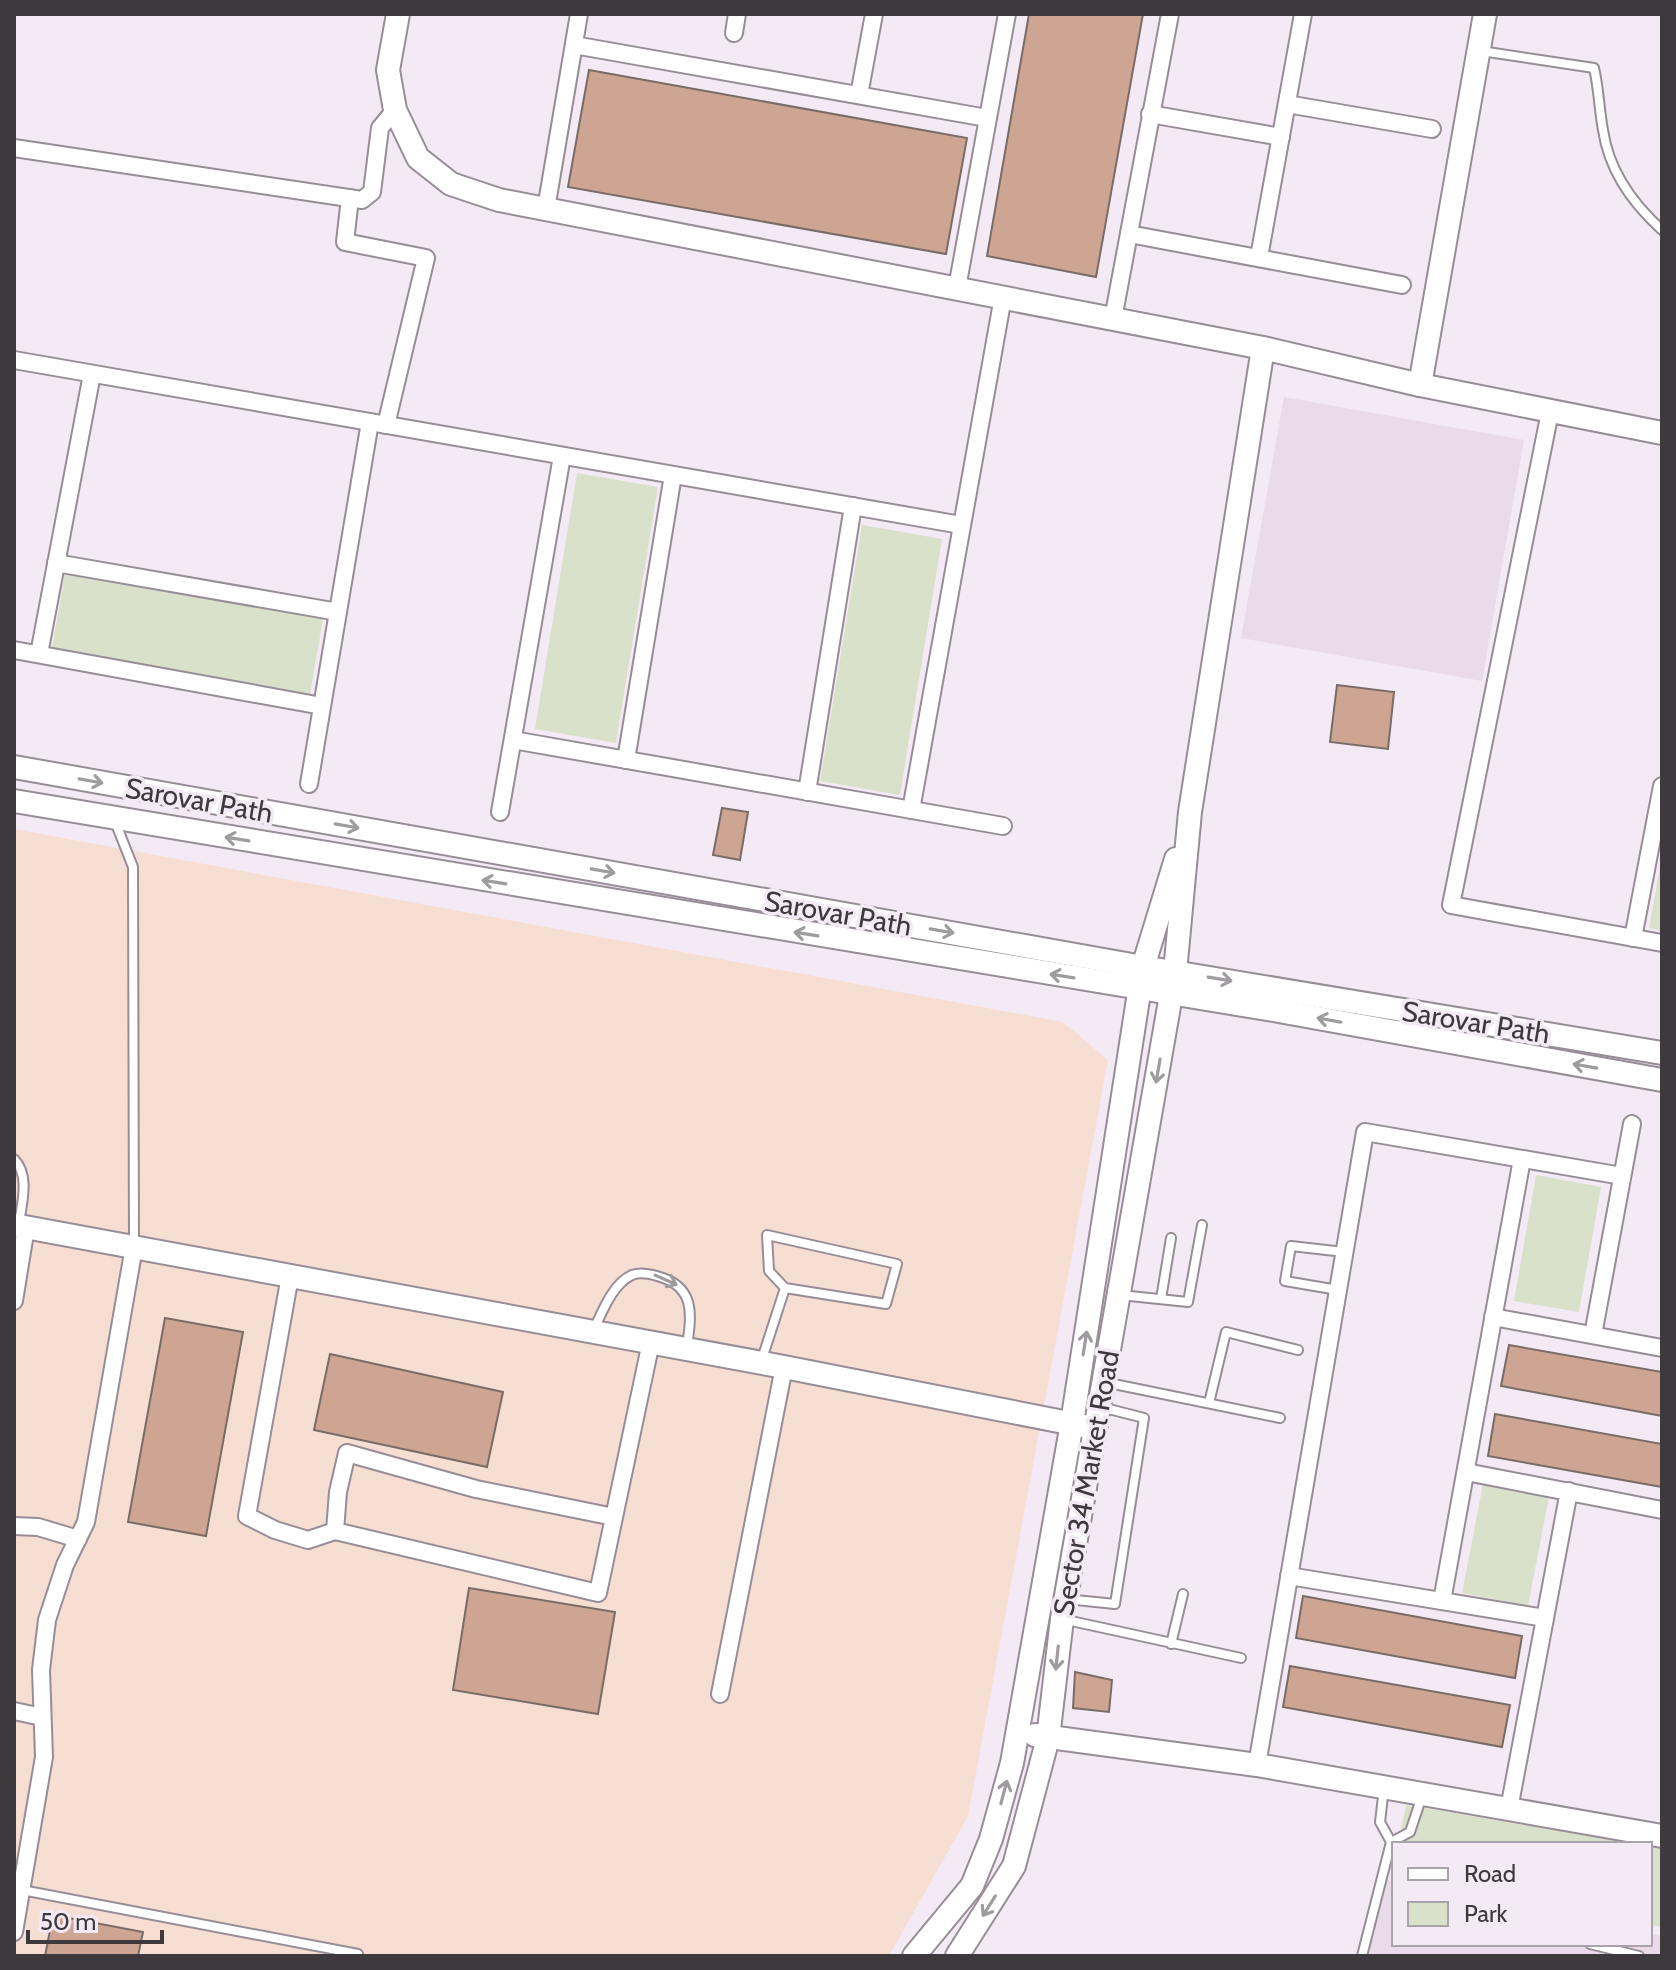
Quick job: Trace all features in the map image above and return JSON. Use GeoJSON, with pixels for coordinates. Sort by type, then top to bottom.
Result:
{"type":"FeatureCollection","features":[{"type":"Feature","properties":{"kind":"street"},"geometry":{"type":"LineString","coordinates":[[398,14],[388,70],[395,110],[418,158],[451,184],[499,200],[1263,348],[1420,385],[1662,433]]}},
{"type":"Feature","properties":{"kind":"street"},"geometry":{"type":"LineString","coordinates":[[546,209],[579,14]]}},
{"type":"Feature","properties":{"kind":"street"},"geometry":{"type":"LineString","coordinates":[[734,33],[737,14]]}},
{"type":"Feature","properties":{"kind":"street"},"geometry":{"type":"LineString","coordinates":[[859,95],[874,14]]}},
{"type":"Feature","properties":{"kind":"street"},"geometry":{"type":"LineString","coordinates":[[957,288],[1007,14]]}},
{"type":"Feature","properties":{"kind":"street"},"geometry":{"type":"LineString","coordinates":[[1113,319],[1170,14]]}},
{"type":"Feature","properties":{"kind":"street"},"geometry":{"type":"LineString","coordinates":[[1259,257],[1303,14]]}},
{"type":"Feature","properties":{"kind":"street"},"geometry":{"type":"LineString","coordinates":[[1420,385],[1485,14]]}},
{"type":"Feature","properties":{"kind":"street"},"geometry":{"type":"LineString","coordinates":[[574,45],[987,118]]}},
{"type":"Feature","properties":{"kind":"street"},"geometry":{"type":"LineString","coordinates":[[1287,104],[1432,129]]}},
{"type":"Feature","properties":{"kind":"street"},"geometry":{"type":"LineString","coordinates":[[14,148],[362,200],[372,192],[380,128],[395,110]]}},
{"type":"Feature","properties":{"kind":"street"},"geometry":{"type":"LineString","coordinates":[[1150,114],[1281,137]]}},
{"type":"Feature","properties":{"kind":"street"},"geometry":{"type":"LineString","coordinates":[[309,784],[338,612],[378,424],[426,258],[345,242],[350,198]]}},
{"type":"Feature","properties":{"kind":"street"},"geometry":{"type":"LineString","coordinates":[[1129,234],[1402,285]]}},
{"type":"Feature","properties":{"kind":"street"},"geometry":{"type":"LineString","coordinates":[[911,810],[1003,297]]}},
{"type":"Feature","properties":{"kind":"street"},"geometry":{"type":"LineString","coordinates":[[914,1956],[972,1886],[991,1839],[1017,1732],[1072,1423],[1141,978],[1190,812],[1263,348]]}},
{"type":"Feature","properties":{"kind":"street"},"geometry":{"type":"LineString","coordinates":[[14,360],[961,525]]}},
{"type":"Feature","properties":{"kind":"street"},"geometry":{"type":"LineString","coordinates":[[39,654],[92,374]]}},
{"type":"Feature","properties":{"kind":"street"},"geometry":{"type":"LineString","coordinates":[[1550,412],[1451,905],[1662,943]]}},
{"type":"Feature","properties":{"kind":"street"},"geometry":{"type":"LineString","coordinates":[[500,812],[562,456]]}},
{"type":"Feature","properties":{"kind":"street"},"geometry":{"type":"LineString","coordinates":[[626,760],[673,475]]}},
{"type":"Feature","properties":{"kind":"street"},"geometry":{"type":"LineString","coordinates":[[807,792],[853,506]]}},
{"type":"Feature","properties":{"kind":"street"},"geometry":{"type":"LineString","coordinates":[[56,563],[338,612]]}},
{"type":"Feature","properties":{"kind":"street"},"geometry":{"type":"LineString","coordinates":[[14,650],[322,706]]}},
{"type":"Feature","properties":{"kind":"street"},"geometry":{"type":"LineString","coordinates":[[513,740],[1003,826]]}},
{"type":"Feature","properties":{"kind":"street","name":"Sarovar Path"},"geometry":{"type":"LineString","coordinates":[[14,767],[1141,978]]}},
{"type":"Feature","properties":{"kind":"street"},"geometry":{"type":"LineString","coordinates":[[1633,938],[1662,786]]}},
{"type":"Feature","properties":{"kind":"street","name":"Sarovar Path"},"geometry":{"type":"LineString","coordinates":[[14,801],[1141,978],[1662,1053]]}},
{"type":"Feature","properties":{"kind":"street","name":"Sector 34 Market Road"},"geometry":{"type":"LineString","coordinates":[[957,1956],[1014,1866],[1048,1738],[1063,1609],[1174,983],[1190,812]]}},
{"type":"Feature","properties":{"kind":"street","name":"Sarovar Path"},"geometry":{"type":"LineString","coordinates":[[1174,983],[1662,1080]]}},
{"type":"Feature","properties":{"kind":"street"},"geometry":{"type":"LineString","coordinates":[[1593,1335],[1632,1124]]}},
{"type":"Feature","properties":{"kind":"street"},"geometry":{"type":"LineString","coordinates":[[1257,1765],[1365,1132],[1622,1176]]}},
{"type":"Feature","properties":{"kind":"street"},"geometry":{"type":"LineString","coordinates":[[1442,1601],[1522,1159]]}},
{"type":"Feature","properties":{"kind":"street"},"geometry":{"type":"LineString","coordinates":[[14,1301],[20,1226],[761,1362],[1072,1423],[1098,1418]]}},
{"type":"Feature","properties":{"kind":"street"},"geometry":{"type":"LineString","coordinates":[[14,1932],[44,1757],[41,1670],[47,1620],[65,1565],[86,1522],[134,1247]]}},
{"type":"Feature","properties":{"kind":"street"},"geometry":{"type":"LineString","coordinates":[[290,1276],[247,1516],[275,1530],[308,1540],[335,1531],[598,1593],[651,1342]]}},
{"type":"Feature","properties":{"kind":"street"},"geometry":{"type":"LineString","coordinates":[[1493,1317],[1662,1348]]}},
{"type":"Feature","properties":{"kind":"street"},"geometry":{"type":"LineString","coordinates":[[720,1694],[784,1367]]}},
{"type":"Feature","properties":{"kind":"street"},"geometry":{"type":"LineString","coordinates":[[335,1531],[338,1492],[347,1453],[476,1489],[614,1517]]}},
{"type":"Feature","properties":{"kind":"street"},"geometry":{"type":"LineString","coordinates":[[1466,1472],[1662,1510]]}},
{"type":"Feature","properties":{"kind":"street"},"geometry":{"type":"LineString","coordinates":[[1509,1809],[1569,1491]]}},
{"type":"Feature","properties":{"kind":"street"},"geometry":{"type":"LineString","coordinates":[[14,1526],[38,1527],[78,1539]]}},
{"type":"Feature","properties":{"kind":"street"},"geometry":{"type":"LineString","coordinates":[[1289,1576],[1545,1618]]}},
{"type":"Feature","properties":{"kind":"street"},"geometry":{"type":"LineString","coordinates":[[14,1711],[42,1717]]}},
{"type":"Feature","properties":{"kind":"street"},"geometry":{"type":"LineString","coordinates":[[1017,1732],[1257,1765],[1662,1836]]}},
{"type":"Feature","properties":{"kind":"lane"},"geometry":{"type":"LineString","coordinates":[[1479,50],[1594,68],[1604,139],[1614,166],[1629,195],[1662,230]]}},
{"type":"Feature","properties":{"kind":"lane"},"geometry":{"type":"LineString","coordinates":[[114,819],[133,867],[134,1247]]}},
{"type":"Feature","properties":{"kind":"lane"},"geometry":{"type":"LineString","coordinates":[[14,1159],[19,1164],[23,1191],[20,1226]]}},
{"type":"Feature","properties":{"kind":"lane"},"geometry":{"type":"LineString","coordinates":[[1120,1294],[1188,1302],[1202,1225]]}},
{"type":"Feature","properties":{"kind":"lane"},"geometry":{"type":"LineString","coordinates":[[767,1235],[897,1264],[886,1304],[785,1288],[769,1271],[767,1235]]}},
{"type":"Feature","properties":{"kind":"lane"},"geometry":{"type":"LineString","coordinates":[[1161,1299],[1171,1238]]}},
{"type":"Feature","properties":{"kind":"lane"},"geometry":{"type":"LineString","coordinates":[[1338,1290],[1285,1281],[1291,1246],[1344,1252]]}},
{"type":"Feature","properties":{"kind":"lane"},"geometry":{"type":"LineString","coordinates":[[592,1331],[619,1285],[633,1274],[651,1274],[673,1281],[683,1290],[690,1306],[686,1349]]}},
{"type":"Feature","properties":{"kind":"lane"},"geometry":{"type":"LineString","coordinates":[[761,1362],[785,1288]]}},
{"type":"Feature","properties":{"kind":"lane"},"geometry":{"type":"LineString","coordinates":[[1209,1403],[1226,1332],[1298,1350]]}},
{"type":"Feature","properties":{"kind":"lane"},"geometry":{"type":"LineString","coordinates":[[1104,1382],[1280,1418]]}},
{"type":"Feature","properties":{"kind":"lane"},"geometry":{"type":"LineString","coordinates":[[1063,1609],[1115,1604],[1144,1418],[1098,1418]]}},
{"type":"Feature","properties":{"kind":"lane"},"geometry":{"type":"LineString","coordinates":[[1171,1644],[1183,1594]]}},
{"type":"Feature","properties":{"kind":"lane"},"geometry":{"type":"LineString","coordinates":[[1063,1609],[1171,1644],[1241,1658]]}},
{"type":"Feature","properties":{"kind":"lane"},"geometry":{"type":"LineString","coordinates":[[1362,1956],[1391,1842],[1380,1822],[1384,1788]]}},
{"type":"Feature","properties":{"kind":"lane"},"geometry":{"type":"LineString","coordinates":[[1391,1842],[1410,1832],[1423,1794]]}},
{"type":"Feature","properties":{"kind":"lane"},"geometry":{"type":"LineString","coordinates":[[22,1890],[358,1954]]}},
{"type":"Feature","properties":{"kind":"lane"},"geometry":{"type":"LineString","coordinates":[[1598,1946],[1639,1956]]}},
{"type":"Feature","properties":{"kind":"shaded area"},"geometry":{"type":"Polygon","coordinates":[[[1284,397],[1524,440],[1482,681],[1241,638],[1284,397]]]}},
{"type":"Feature","properties":{"kind":"shaded area"},"geometry":{"type":"Polygon","coordinates":[[[14,829],[1063,1022],[1108,1060],[968,1816],[889,1956],[14,1956],[14,829]]]}},
{"type":"Feature","properties":{"kind":"shaded area"},"geometry":{"type":"Polygon","coordinates":[[[1383,1879],[1392,1881],[1392,1946],[1652,1946],[1652,1934],[1662,1936],[1662,1956],[1365,1956],[1383,1879]]]}},
{"type":"Feature","properties":{"kind":"green space"},"geometry":{"type":"Polygon","coordinates":[[[577,473],[658,487],[616,743],[535,729],[577,473]]]}},
{"type":"Feature","properties":{"kind":"green space"},"geometry":{"type":"Polygon","coordinates":[[[862,525],[942,539],[900,795],[820,781],[862,525]]]}},
{"type":"Feature","properties":{"kind":"green space"},"geometry":{"type":"Polygon","coordinates":[[[65,573],[323,619],[310,695],[52,648],[65,573]]]}},
{"type":"Feature","properties":{"kind":"green space"},"geometry":{"type":"Polygon","coordinates":[[[1662,856],[1662,931],[1649,928],[1662,856]]]}},
{"type":"Feature","properties":{"kind":"green space"},"geometry":{"type":"Polygon","coordinates":[[[1536,1175],[1601,1187],[1579,1312],[1514,1301],[1536,1175]]]}},
{"type":"Feature","properties":{"kind":"green space"},"geometry":{"type":"Polygon","coordinates":[[[1483,1484],[1549,1497],[1528,1606],[1462,1593],[1483,1484]]]}},
{"type":"Feature","properties":{"kind":"green space"},"geometry":{"type":"Polygon","coordinates":[[[1406,1805],[1623,1842],[1398,1842],[1406,1805]]]}},
{"type":"Feature","properties":{"kind":"green space"},"geometry":{"type":"Polygon","coordinates":[[[1652,1847],[1662,1849],[1662,1927],[1652,1925],[1652,1847]]]}},
{"type":"Feature","properties":{"kind":"building"},"geometry":{"type":"Polygon","coordinates":[[[1029,14],[1143,14],[1096,277],[987,256],[1029,14]]]}},
{"type":"Feature","properties":{"kind":"building"},"geometry":{"type":"Polygon","coordinates":[[[589,70],[967,138],[946,254],[568,187],[589,70]]]}},
{"type":"Feature","properties":{"kind":"building"},"geometry":{"type":"Polygon","coordinates":[[[1337,685],[1394,692],[1388,749],[1330,742],[1337,685]]]}},
{"type":"Feature","properties":{"kind":"building"},"geometry":{"type":"Polygon","coordinates":[[[722,808],[748,812],[740,860],[713,855],[722,808]]]}},
{"type":"Feature","properties":{"kind":"building"},"geometry":{"type":"Polygon","coordinates":[[[165,1318],[243,1332],[206,1536],[128,1522],[165,1318]]]}},
{"type":"Feature","properties":{"kind":"building"},"geometry":{"type":"Polygon","coordinates":[[[1509,1345],[1662,1372],[1662,1416],[1501,1386],[1509,1345]]]}},
{"type":"Feature","properties":{"kind":"building"},"geometry":{"type":"Polygon","coordinates":[[[330,1354],[503,1392],[487,1467],[314,1430],[330,1354]]]}},
{"type":"Feature","properties":{"kind":"building"},"geometry":{"type":"Polygon","coordinates":[[[1495,1414],[1662,1444],[1662,1487],[1488,1456],[1495,1414]]]}},
{"type":"Feature","properties":{"kind":"building"},"geometry":{"type":"Polygon","coordinates":[[[469,1588],[615,1612],[598,1714],[453,1690],[469,1588]]]}},
{"type":"Feature","properties":{"kind":"building"},"geometry":{"type":"Polygon","coordinates":[[[1303,1596],[1522,1636],[1515,1678],[1296,1638],[1303,1596]]]}},
{"type":"Feature","properties":{"kind":"building"},"geometry":{"type":"Polygon","coordinates":[[[1290,1666],[1510,1705],[1502,1747],[1283,1707],[1290,1666]]]}},
{"type":"Feature","properties":{"kind":"building"},"geometry":{"type":"Polygon","coordinates":[[[1075,1672],[1112,1680],[1109,1712],[1073,1708],[1075,1672]]]}},
{"type":"Feature","properties":{"kind":"building"},"geometry":{"type":"Polygon","coordinates":[[[53,1915],[143,1932],[138,1956],[45,1956],[53,1915]]]}}]}
